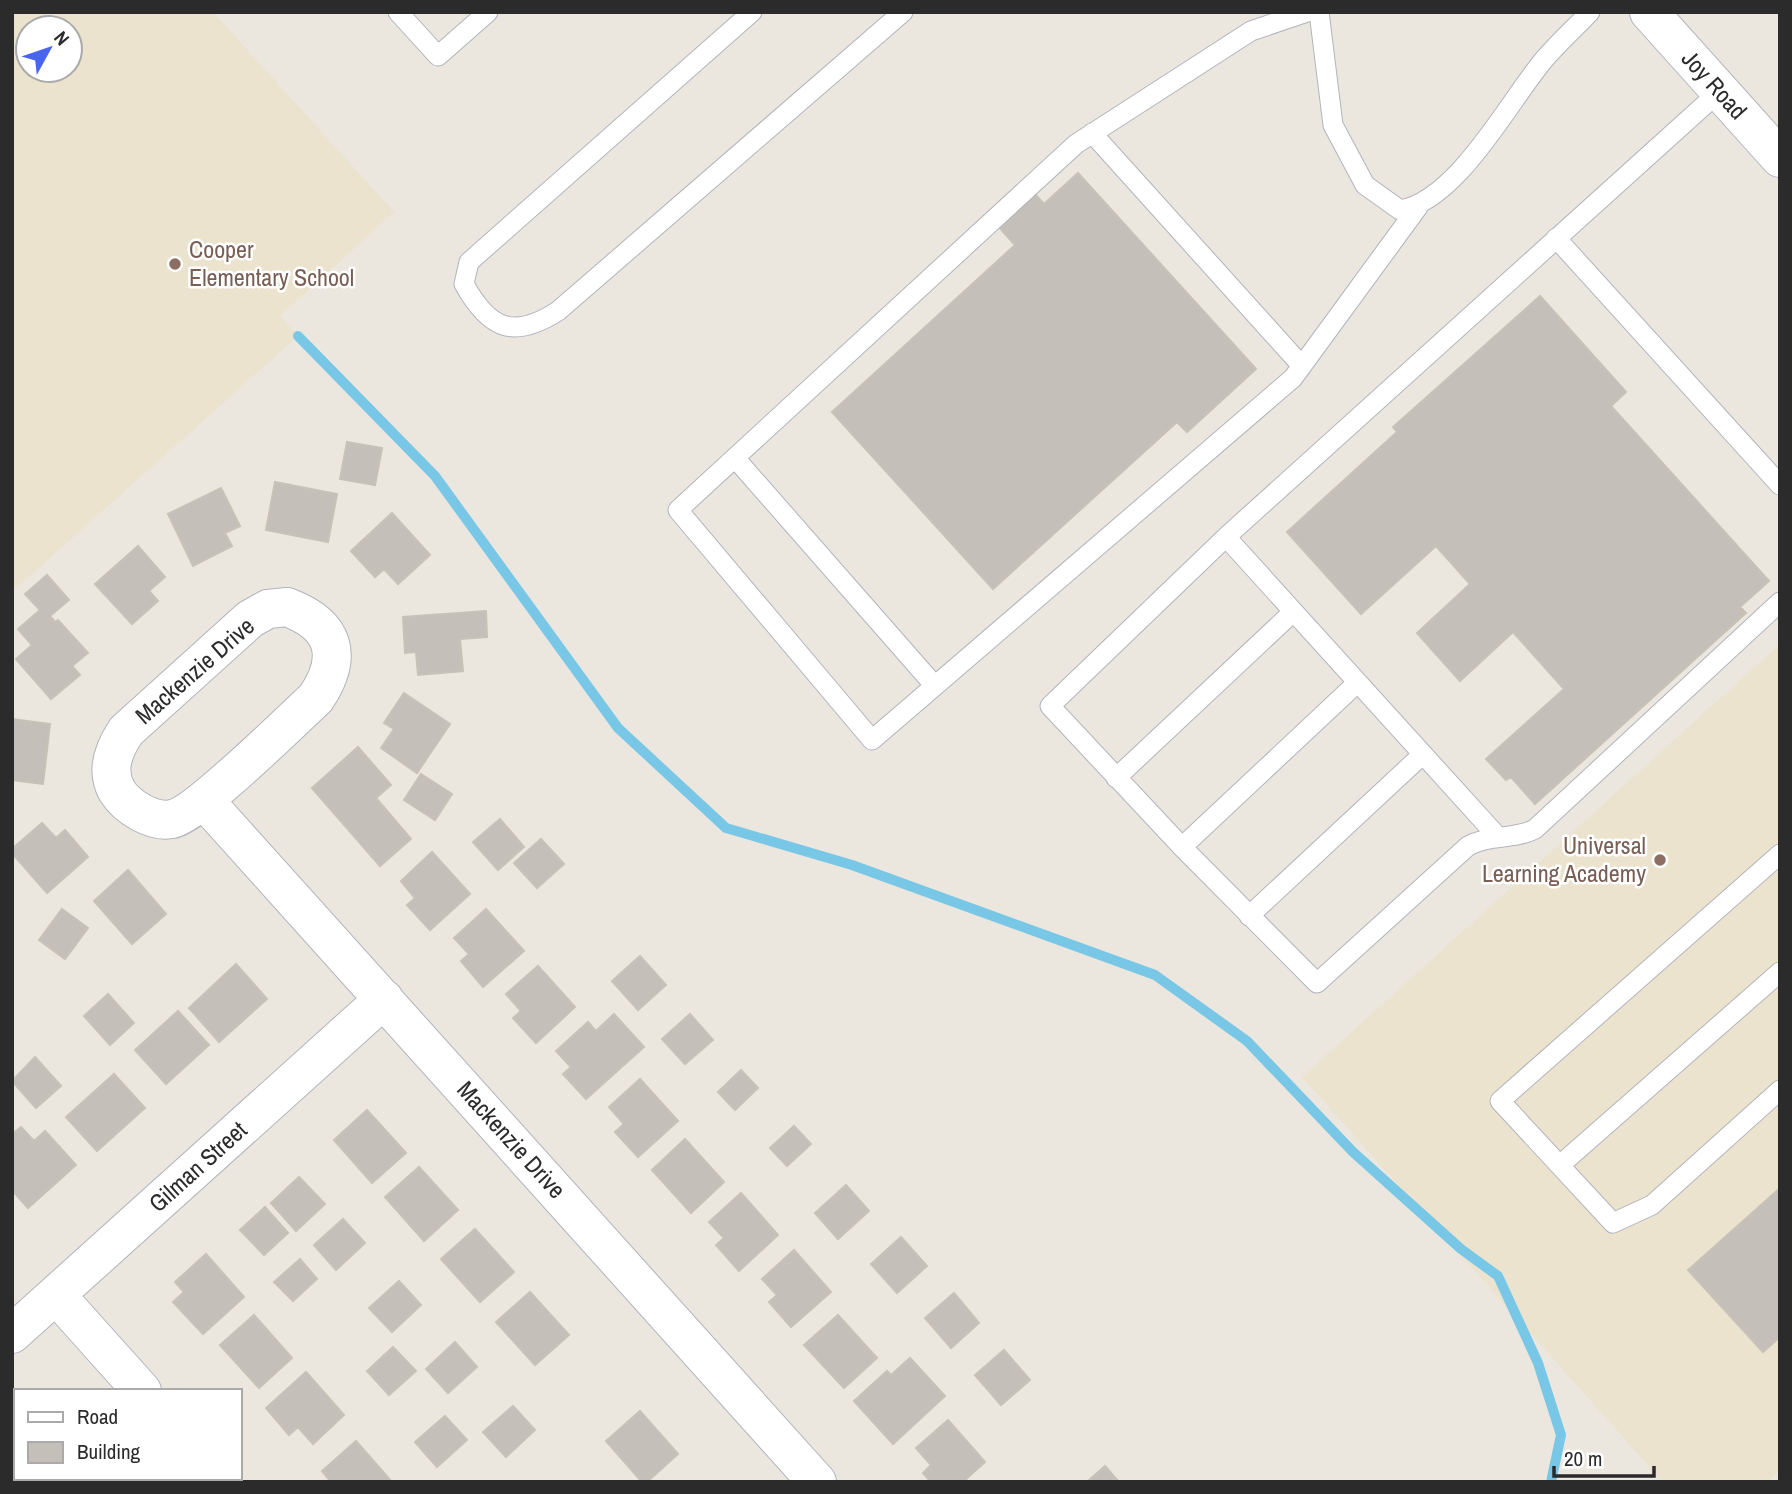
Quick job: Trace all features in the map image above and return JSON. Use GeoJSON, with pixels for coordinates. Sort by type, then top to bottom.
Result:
{"type":"FeatureCollection","features":[{"type":"Feature","properties":{"kind":"street","name":"Joy Road"},"geometry":{"type":"LineString","coordinates":[[1649,12],[1780,158]]}},
{"type":"Feature","properties":{"kind":"street","name":"Mackenzie Drive"},"geometry":{"type":"LineString","coordinates":[[287,607],[307,614],[322,628],[330,643],[334,659],[329,679],[316,698],[204,800],[171,820],[145,814],[127,804],[116,789],[114,781],[111,761],[116,746],[126,731],[250,620],[268,609],[287,607]]}},
{"type":"Feature","properties":{"kind":"street","name":"Mackenzie Drive"},"geometry":{"type":"LineString","coordinates":[[204,800],[817,1482]]}},
{"type":"Feature","properties":{"kind":"street","name":"Gilman Street"},"geometry":{"type":"LineString","coordinates":[[12,1334],[384,999]]}},
{"type":"Feature","properties":{"kind":"street"},"geometry":{"type":"LineString","coordinates":[[56,1295],[140,1389]]}},
{"type":"Feature","properties":{"kind":"lane"},"geometry":{"type":"LineString","coordinates":[[398,12],[438,56],[488,12]]}},
{"type":"Feature","properties":{"kind":"lane"},"geometry":{"type":"LineString","coordinates":[[752,12],[469,262],[464,284],[475,304],[509,329],[535,325],[558,311],[903,12]]}},
{"type":"Feature","properties":{"kind":"lane"},"geometry":{"type":"LineString","coordinates":[[1307,12],[1251,31],[1076,144],[678,510],[872,740],[1293,379],[1418,207],[1447,183],[1489,136],[1542,62],[1590,12]]}},
{"type":"Feature","properties":{"kind":"lane"},"geometry":{"type":"LineString","coordinates":[[1319,12],[1333,125],[1365,185],[1400,210],[1418,207]]}},
{"type":"Feature","properties":{"kind":"lane"},"geometry":{"type":"LineString","coordinates":[[1720,91],[1226,537],[1050,706],[1182,847],[1317,983],[1468,846],[1498,837],[1522,836],[1535,829],[1780,602]]}},
{"type":"Feature","properties":{"kind":"lane"},"geometry":{"type":"LineString","coordinates":[[1092,133],[1302,366]]}},
{"type":"Feature","properties":{"kind":"lane"},"geometry":{"type":"LineString","coordinates":[[1556,238],[1780,485]]}},
{"type":"Feature","properties":{"kind":"lane"},"geometry":{"type":"LineString","coordinates":[[735,458],[935,686]]}},
{"type":"Feature","properties":{"kind":"lane"},"geometry":{"type":"LineString","coordinates":[[1226,537],[1498,837]]}},
{"type":"Feature","properties":{"kind":"lane"},"geometry":{"type":"LineString","coordinates":[[1116,778],[1293,612]]}},
{"type":"Feature","properties":{"kind":"lane"},"geometry":{"type":"LineString","coordinates":[[1182,847],[1357,683]]}},
{"type":"Feature","properties":{"kind":"lane"},"geometry":{"type":"LineString","coordinates":[[1249,916],[1422,755]]}},
{"type":"Feature","properties":{"kind":"lane"},"geometry":{"type":"LineString","coordinates":[[1780,854],[1500,1101],[1613,1223],[1651,1205],[1780,1090]]}},
{"type":"Feature","properties":{"kind":"lane"},"geometry":{"type":"LineString","coordinates":[[1560,1165],[1780,972]]}},
{"type":"Feature","properties":{"kind":"shaded area","name":"Cooper Elementary School"},"geometry":{"type":"Polygon","coordinates":[[[12,12],[213,12],[394,212],[280,316],[298,336],[12,592],[12,12]]]}},
{"type":"Feature","properties":{"kind":"shaded area","name":"Universal Learning Academy"},"geometry":{"type":"Polygon","coordinates":[[[1780,644],[1780,1470],[1768,1482],[1663,1482],[1302,1077],[1780,644]]]}},
{"type":"Feature","properties":{"kind":"building"},"geometry":{"type":"Polygon","coordinates":[[[1078,173],[1256,369],[1187,432],[1177,422],[993,589],[832,412],[1015,245],[998,226],[1034,193],[1044,204],[1078,173]]]}},
{"type":"Feature","properties":{"kind":"building"},"geometry":{"type":"Polygon","coordinates":[[[1540,296],[1626,392],[1611,406],[1769,581],[1740,607],[1746,613],[1535,804],[1511,777],[1506,780],[1486,759],[1564,689],[1513,632],[1460,681],[1417,633],[1470,584],[1436,546],[1361,614],[1287,532],[1397,432],[1393,427],[1540,296]]]}},
{"type":"Feature","properties":{"kind":"building"},"geometry":{"type":"Polygon","coordinates":[[[347,442],[382,448],[375,485],[340,479],[347,442]]]}},
{"type":"Feature","properties":{"kind":"building"},"geometry":{"type":"Polygon","coordinates":[[[275,482],[337,494],[328,542],[266,530],[275,482]]]}},
{"type":"Feature","properties":{"kind":"building"},"geometry":{"type":"Polygon","coordinates":[[[221,488],[240,526],[225,533],[232,546],[193,566],[168,514],[221,488]]]}},
{"type":"Feature","properties":{"kind":"building"},"geometry":{"type":"Polygon","coordinates":[[[392,513],[430,555],[398,584],[384,569],[375,577],[351,551],[392,513]]]}},
{"type":"Feature","properties":{"kind":"building"},"geometry":{"type":"Polygon","coordinates":[[[138,546],[165,577],[149,591],[158,601],[132,624],[95,584],[138,546]]]}},
{"type":"Feature","properties":{"kind":"building"},"geometry":{"type":"Polygon","coordinates":[[[47,575],[69,600],[50,616],[55,622],[58,620],[88,653],[72,666],[80,675],[51,699],[16,659],[32,645],[18,629],[40,610],[25,594],[47,575]]]}},
{"type":"Feature","properties":{"kind":"building"},"geometry":{"type":"Polygon","coordinates":[[[486,611],[487,637],[460,639],[463,671],[418,675],[416,652],[405,653],[403,617],[486,611]]]}},
{"type":"Feature","properties":{"kind":"building"},"geometry":{"type":"Polygon","coordinates":[[[404,693],[450,724],[417,773],[381,748],[394,729],[384,723],[404,693]]]}},
{"type":"Feature","properties":{"kind":"building"},"geometry":{"type":"Polygon","coordinates":[[[12,719],[50,724],[43,784],[12,780],[12,719]]]}},
{"type":"Feature","properties":{"kind":"building"},"geometry":{"type":"Polygon","coordinates":[[[358,747],[391,785],[376,798],[411,839],[380,866],[312,788],[358,747]]]}},
{"type":"Feature","properties":{"kind":"building"},"geometry":{"type":"Polygon","coordinates":[[[421,774],[452,794],[435,820],[404,800],[421,774]]]}},
{"type":"Feature","properties":{"kind":"building"},"geometry":{"type":"Polygon","coordinates":[[[500,819],[524,847],[498,870],[473,842],[500,819]]]}},
{"type":"Feature","properties":{"kind":"building"},"geometry":{"type":"Polygon","coordinates":[[[42,823],[56,838],[65,830],[88,857],[47,893],[12,853],[12,849],[42,823]]]}},
{"type":"Feature","properties":{"kind":"building"},"geometry":{"type":"Polygon","coordinates":[[[541,839],[564,864],[537,888],[514,863],[541,839]]]}},
{"type":"Feature","properties":{"kind":"building"},"geometry":{"type":"Polygon","coordinates":[[[432,852],[470,894],[430,930],[407,905],[415,898],[401,881],[432,852]]]}},
{"type":"Feature","properties":{"kind":"building"},"geometry":{"type":"Polygon","coordinates":[[[128,870],[166,914],[132,944],[94,901],[128,870]]]}},
{"type":"Feature","properties":{"kind":"building"},"geometry":{"type":"Polygon","coordinates":[[[62,909],[88,928],[65,959],[39,940],[62,909]]]}},
{"type":"Feature","properties":{"kind":"building"},"geometry":{"type":"Polygon","coordinates":[[[486,909],[524,951],[483,987],[461,961],[469,954],[454,938],[486,909]]]}},
{"type":"Feature","properties":{"kind":"building"},"geometry":{"type":"Polygon","coordinates":[[[640,956],[666,985],[638,1010],[612,981],[640,956]]]}},
{"type":"Feature","properties":{"kind":"building"},"geometry":{"type":"Polygon","coordinates":[[[236,964],[267,999],[219,1042],[189,1008],[236,964]]]}},
{"type":"Feature","properties":{"kind":"building"},"geometry":{"type":"Polygon","coordinates":[[[538,966],[575,1007],[536,1043],[513,1018],[521,1011],[506,994],[538,966]]]}},
{"type":"Feature","properties":{"kind":"building"},"geometry":{"type":"Polygon","coordinates":[[[108,994],[134,1023],[110,1045],[84,1016],[108,994]]]}},
{"type":"Feature","properties":{"kind":"building"},"geometry":{"type":"Polygon","coordinates":[[[178,1011],[209,1045],[166,1084],[135,1050],[178,1011]]]}},
{"type":"Feature","properties":{"kind":"building"},"geometry":{"type":"Polygon","coordinates":[[[614,1014],[644,1047],[586,1099],[563,1074],[571,1067],[556,1051],[588,1022],[596,1031],[614,1014]]]}},
{"type":"Feature","properties":{"kind":"building"},"geometry":{"type":"Polygon","coordinates":[[[690,1014],[713,1040],[685,1064],[662,1039],[690,1014]]]}},
{"type":"Feature","properties":{"kind":"building"},"geometry":{"type":"Polygon","coordinates":[[[35,1057],[61,1086],[36,1108],[12,1081],[35,1057]]]}},
{"type":"Feature","properties":{"kind":"building"},"geometry":{"type":"Polygon","coordinates":[[[741,1070],[758,1088],[735,1110],[718,1092],[741,1070]]]}},
{"type":"Feature","properties":{"kind":"building"},"geometry":{"type":"Polygon","coordinates":[[[114,1074],[145,1108],[97,1151],[66,1117],[114,1074]]]}},
{"type":"Feature","properties":{"kind":"building"},"geometry":{"type":"Polygon","coordinates":[[[640,1079],[678,1121],[638,1157],[615,1132],[624,1124],[609,1107],[640,1079]]]}},
{"type":"Feature","properties":{"kind":"building"},"geometry":{"type":"Polygon","coordinates":[[[367,1110],[406,1153],[372,1183],[334,1140],[367,1110]]]}},
{"type":"Feature","properties":{"kind":"building"},"geometry":{"type":"Polygon","coordinates":[[[794,1126],[811,1144],[787,1166],[770,1148],[794,1126]]]}},
{"type":"Feature","properties":{"kind":"building"},"geometry":{"type":"Polygon","coordinates":[[[21,1127],[34,1141],[45,1131],[76,1165],[28,1208],[12,1190],[12,1134],[21,1127]]]}},
{"type":"Feature","properties":{"kind":"building"},"geometry":{"type":"Polygon","coordinates":[[[685,1139],[724,1182],[691,1213],[652,1170],[685,1139]]]}},
{"type":"Feature","properties":{"kind":"building"},"geometry":{"type":"Polygon","coordinates":[[[419,1167],[458,1210],[424,1241],[385,1197],[419,1167]]]}},
{"type":"Feature","properties":{"kind":"building"},"geometry":{"type":"Polygon","coordinates":[[[299,1177],[325,1204],[296,1231],[271,1203],[299,1177]]]}},
{"type":"Feature","properties":{"kind":"building"},"geometry":{"type":"Polygon","coordinates":[[[846,1185],[869,1211],[838,1239],[815,1213],[846,1185]]]}},
{"type":"Feature","properties":{"kind":"building"},"geometry":{"type":"Polygon","coordinates":[[[1780,1188],[1780,1337],[1763,1352],[1688,1270],[1780,1188]]]}},
{"type":"Feature","properties":{"kind":"building"},"geometry":{"type":"Polygon","coordinates":[[[741,1193],[778,1235],[739,1271],[716,1245],[724,1238],[709,1222],[741,1193]]]}},
{"type":"Feature","properties":{"kind":"building"},"geometry":{"type":"Polygon","coordinates":[[[265,1207],[288,1233],[264,1255],[240,1230],[265,1207]]]}},
{"type":"Feature","properties":{"kind":"building"},"geometry":{"type":"Polygon","coordinates":[[[343,1219],[365,1243],[336,1270],[314,1245],[343,1219]]]}},
{"type":"Feature","properties":{"kind":"building"},"geometry":{"type":"Polygon","coordinates":[[[475,1229],[514,1272],[480,1302],[441,1259],[475,1229]]]}},
{"type":"Feature","properties":{"kind":"building"},"geometry":{"type":"Polygon","coordinates":[[[901,1237],[927,1266],[897,1293],[871,1264],[901,1237]]]}},
{"type":"Feature","properties":{"kind":"building"},"geometry":{"type":"Polygon","coordinates":[[[794,1250],[831,1292],[791,1327],[769,1302],[777,1295],[762,1279],[794,1250]]]}},
{"type":"Feature","properties":{"kind":"building"},"geometry":{"type":"Polygon","coordinates":[[[206,1254],[244,1297],[203,1334],[173,1302],[184,1292],[175,1282],[206,1254]]]}},
{"type":"Feature","properties":{"kind":"building"},"geometry":{"type":"Polygon","coordinates":[[[300,1259],[317,1279],[293,1301],[274,1282],[300,1259]]]}},
{"type":"Feature","properties":{"kind":"building"},"geometry":{"type":"Polygon","coordinates":[[[399,1281],[421,1305],[392,1332],[369,1308],[399,1281]]]}},
{"type":"Feature","properties":{"kind":"building"},"geometry":{"type":"Polygon","coordinates":[[[530,1292],[569,1335],[535,1365],[496,1322],[530,1292]]]}},
{"type":"Feature","properties":{"kind":"building"},"geometry":{"type":"Polygon","coordinates":[[[954,1293],[979,1323],[951,1348],[925,1318],[954,1293]]]}},
{"type":"Feature","properties":{"kind":"building"},"geometry":{"type":"Polygon","coordinates":[[[254,1315],[292,1358],[259,1388],[220,1345],[254,1315]]]}},
{"type":"Feature","properties":{"kind":"building"},"geometry":{"type":"Polygon","coordinates":[[[838,1315],[877,1358],[844,1388],[804,1345],[838,1315]]]}},
{"type":"Feature","properties":{"kind":"building"},"geometry":{"type":"Polygon","coordinates":[[[455,1342],[477,1367],[448,1393],[426,1369],[455,1342]]]}},
{"type":"Feature","properties":{"kind":"building"},"geometry":{"type":"Polygon","coordinates":[[[393,1347],[416,1371],[389,1395],[367,1371],[393,1347]]]}},
{"type":"Feature","properties":{"kind":"building"},"geometry":{"type":"Polygon","coordinates":[[[1004,1350],[1030,1380],[1001,1405],[975,1375],[1004,1350]]]}},
{"type":"Feature","properties":{"kind":"building"},"geometry":{"type":"Polygon","coordinates":[[[910,1358],[945,1396],[893,1444],[854,1401],[887,1371],[891,1375],[910,1358]]]}},
{"type":"Feature","properties":{"kind":"building"},"geometry":{"type":"Polygon","coordinates":[[[306,1372],[344,1415],[313,1444],[298,1427],[289,1435],[266,1408],[306,1372]]]}},
{"type":"Feature","properties":{"kind":"building"},"geometry":{"type":"Polygon","coordinates":[[[513,1406],[535,1430],[506,1457],[483,1432],[513,1406]]]}},
{"type":"Feature","properties":{"kind":"building"},"geometry":{"type":"Polygon","coordinates":[[[640,1411],[678,1454],[647,1482],[642,1482],[606,1441],[640,1411]]]}},
{"type":"Feature","properties":{"kind":"building"},"geometry":{"type":"Polygon","coordinates":[[[445,1416],[467,1440],[437,1467],[415,1442],[445,1416]]]}},
{"type":"Feature","properties":{"kind":"building"},"geometry":{"type":"Polygon","coordinates":[[[948,1420],[985,1462],[963,1482],[931,1482],[923,1473],[931,1465],[916,1448],[948,1420]]]}},
{"type":"Feature","properties":{"kind":"building"},"geometry":{"type":"Polygon","coordinates":[[[356,1441],[392,1482],[331,1482],[322,1471],[356,1441]]]}},
{"type":"Feature","properties":{"kind":"building"},"geometry":{"type":"Polygon","coordinates":[[[14,1442],[14,1480],[12,1477],[14,1442]]]}},
{"type":"Feature","properties":{"kind":"building"},"geometry":{"type":"Polygon","coordinates":[[[1105,1466],[1119,1482],[1087,1482],[1105,1466]]]}},
{"type":"Feature","properties":{"kind":"building"},"geometry":{"type":"Polygon","coordinates":[[[14,1480],[40,1480],[38,1482],[14,1480]]]}},
{"type":"Feature","properties":{"kind":"waterway"},"geometry":{"type":"LineString","coordinates":[[298,336],[435,476],[618,728],[726,828],[852,865],[1155,975],[1247,1041],[1353,1152],[1461,1249],[1498,1276],[1538,1363],[1561,1435],[1551,1482]]}},
{"type":"Feature","properties":{"kind":"place","name":"Cooper Elementary School"},"geometry":{"type":"Point","coordinates":[175,264]}},
{"type":"Feature","properties":{"kind":"place","name":"Universal Learning Academy"},"geometry":{"type":"Point","coordinates":[1660,860]}}]}
